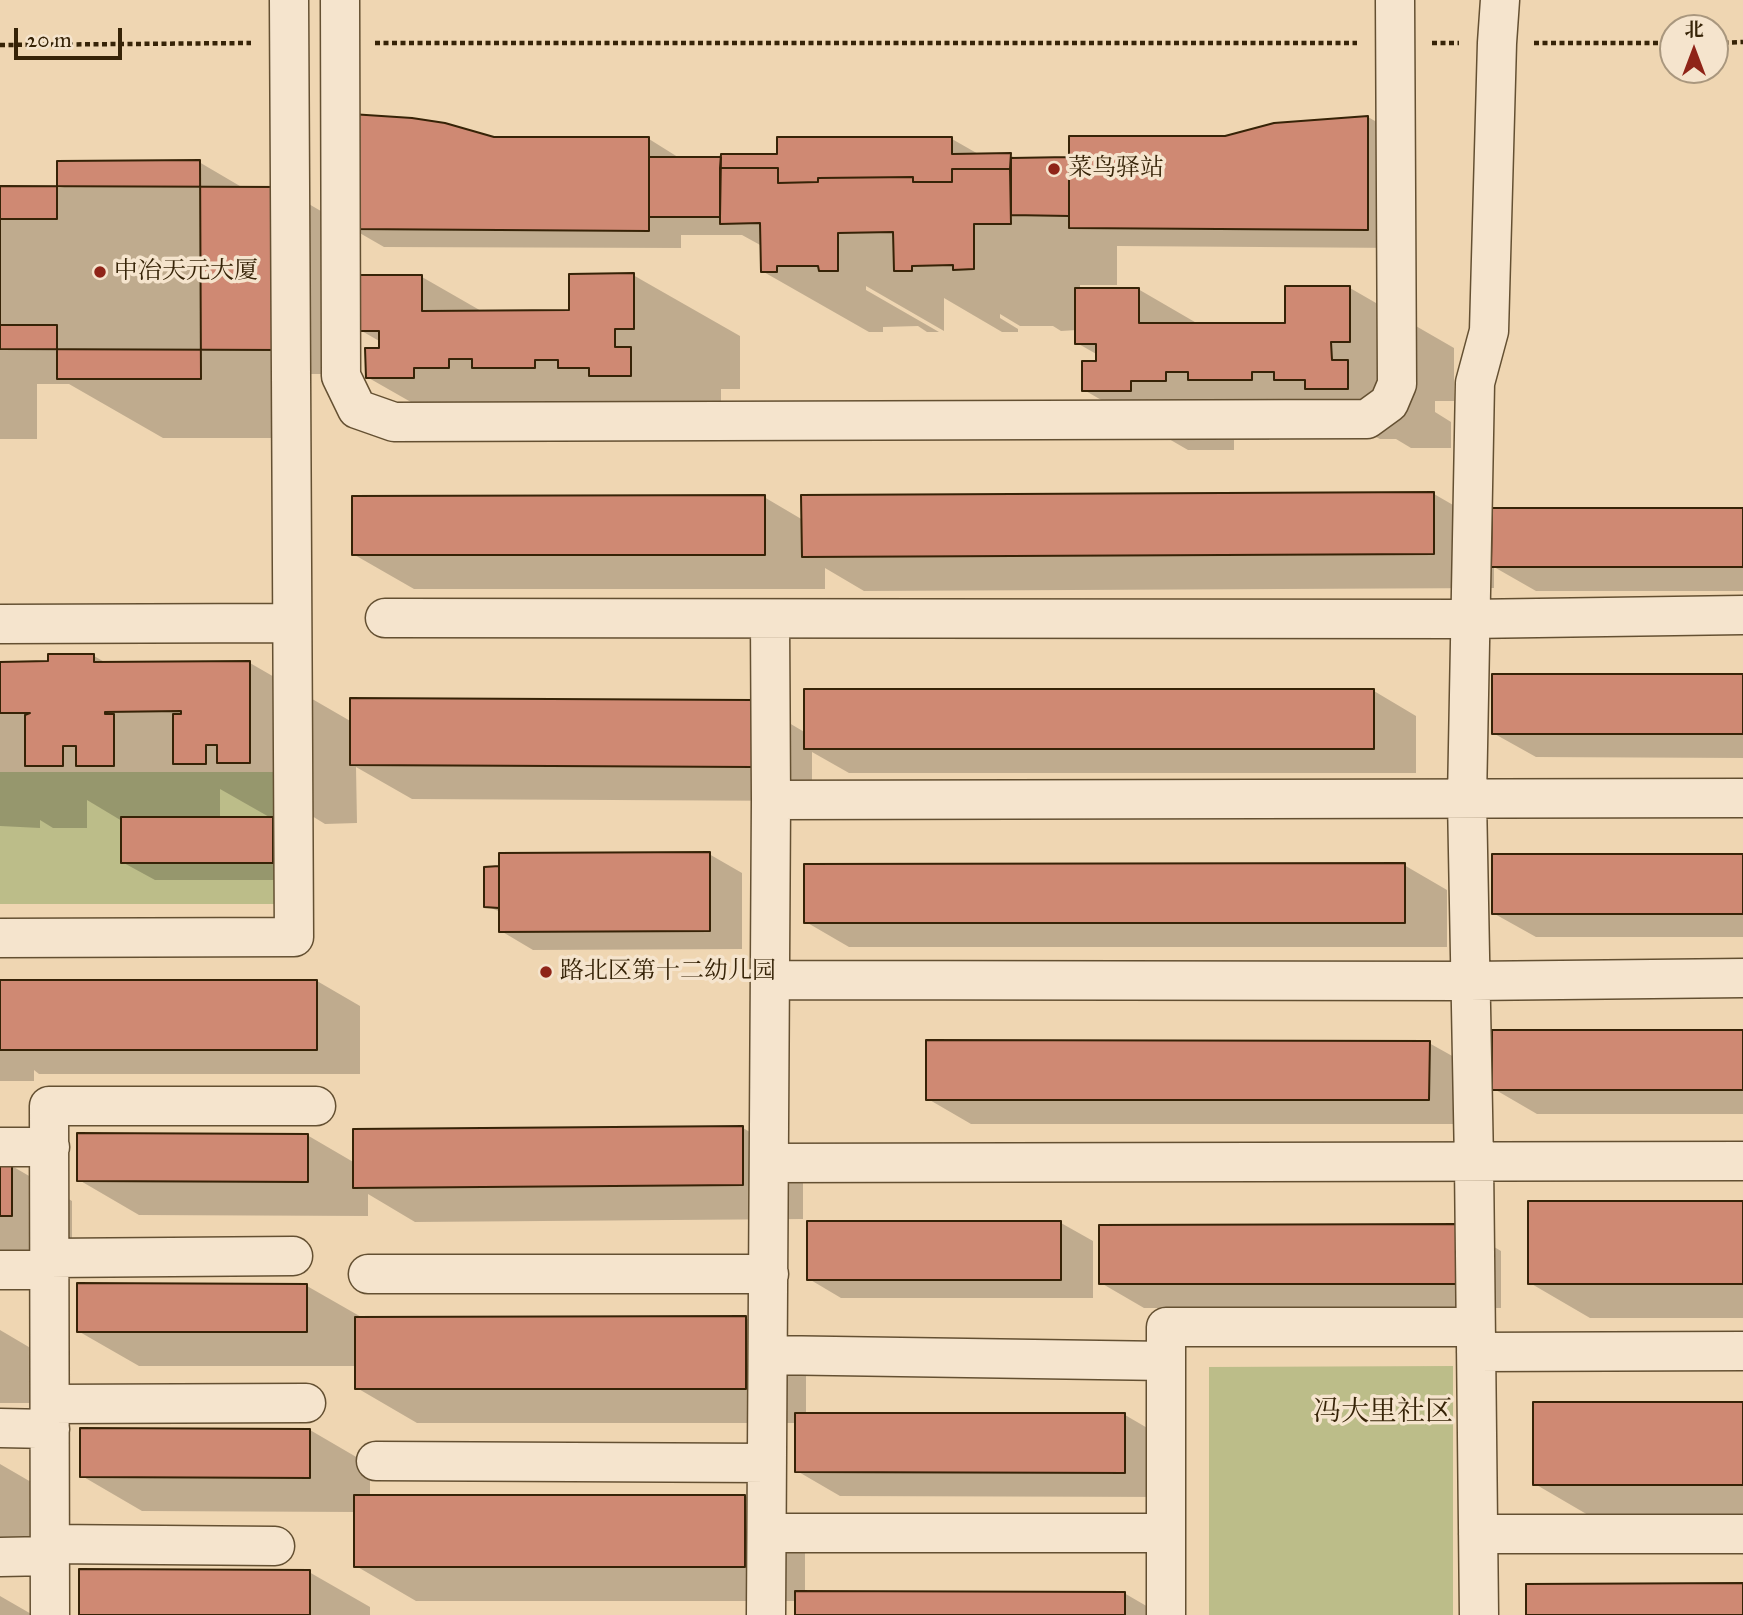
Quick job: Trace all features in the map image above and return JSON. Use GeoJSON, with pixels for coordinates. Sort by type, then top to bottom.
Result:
{"type":"FeatureCollection","features":[{"type":"Feature","properties":{"kind":"street"},"geometry":{"type":"LineString","coordinates":[[0,938],[294,937],[283,840],[292,623],[289,0]]}},
{"type":"Feature","properties":{"kind":"street"},"geometry":{"type":"LineString","coordinates":[[340,0],[341,376],[357,410],[394,422],[1367,419],[1389,403],[1397,384],[1395,0]]}},
{"type":"Feature","properties":{"kind":"street"},"geometry":{"type":"LineString","coordinates":[[1479,1615],[1467,799],[1469,619],[1475,383],[1489,331],[1500,0]]}},
{"type":"Feature","properties":{"kind":"street"},"geometry":{"type":"LineString","coordinates":[[385,618],[1469,619],[1743,615]]}},
{"type":"Feature","properties":{"kind":"street"},"geometry":{"type":"LineString","coordinates":[[766,1615],[772,800],[770,620]]}},
{"type":"Feature","properties":{"kind":"street"},"geometry":{"type":"LineString","coordinates":[[0,624],[292,623]]}},
{"type":"Feature","properties":{"kind":"street"},"geometry":{"type":"LineString","coordinates":[[772,800],[1743,799]]}},
{"type":"Feature","properties":{"kind":"street"},"geometry":{"type":"LineString","coordinates":[[771,980],[1470,981],[1743,978]]}},
{"type":"Feature","properties":{"kind":"street"},"geometry":{"type":"LineString","coordinates":[[50,1615],[49,1106],[316,1106]]}},
{"type":"Feature","properties":{"kind":"street"},"geometry":{"type":"LineString","coordinates":[[0,1147],[50,1147]]}},
{"type":"Feature","properties":{"kind":"street"},"geometry":{"type":"LineString","coordinates":[[769,1163],[1743,1161]]}},
{"type":"Feature","properties":{"kind":"street"},"geometry":{"type":"LineString","coordinates":[[0,1270],[50,1264],[293,1256]]}},
{"type":"Feature","properties":{"kind":"street"},"geometry":{"type":"LineString","coordinates":[[368,1274],[769,1274]]}},
{"type":"Feature","properties":{"kind":"street"},"geometry":{"type":"LineString","coordinates":[[1166,1615],[1166,1327],[1743,1351]]}},
{"type":"Feature","properties":{"kind":"street"},"geometry":{"type":"LineString","coordinates":[[768,1355],[1166,1361]]}},
{"type":"Feature","properties":{"kind":"street"},"geometry":{"type":"LineString","coordinates":[[0,1428],[50,1416],[306,1403]]}},
{"type":"Feature","properties":{"kind":"street"},"geometry":{"type":"LineString","coordinates":[[376,1461],[767,1463]]}},
{"type":"Feature","properties":{"kind":"street"},"geometry":{"type":"LineString","coordinates":[[767,1533],[1166,1533]]}},
{"type":"Feature","properties":{"kind":"street"},"geometry":{"type":"LineString","coordinates":[[1478,1534],[1743,1534]]}},
{"type":"Feature","properties":{"kind":"street"},"geometry":{"type":"LineString","coordinates":[[0,1557],[50,1550],[275,1546]]}},
{"type":"Feature","properties":{"kind":"path"},"geometry":{"type":"LineString","coordinates":[[0,45],[289,43]]}},
{"type":"Feature","properties":{"kind":"path"},"geometry":{"type":"LineString","coordinates":[[340,43],[1659,43]]}},
{"type":"Feature","properties":{"kind":"green space"},"geometry":{"type":"Polygon","coordinates":[[[0,772],[279,772],[279,904],[0,904],[0,772]]]}},
{"type":"Feature","properties":{"kind":"green space"},"geometry":{"type":"Polygon","coordinates":[[[1453,1366],[1453,1615],[1209,1615],[1209,1367],[1453,1366]]]}},
{"type":"Feature","properties":{"kind":"building"},"geometry":{"type":"Polygon","coordinates":[[[351,114],[445,123],[494,137],[649,137],[649,231],[349,229],[351,114]]]}},
{"type":"Feature","properties":{"kind":"building"},"geometry":{"type":"Polygon","coordinates":[[[1368,116],[1368,230],[1069,228],[1069,136],[1225,136],[1274,123],[1368,116]]]}},
{"type":"Feature","properties":{"kind":"building"},"geometry":{"type":"Polygon","coordinates":[[[777,137],[952,137],[952,154],[1011,153],[1010,169],[952,169],[952,182],[913,182],[913,177],[818,178],[818,182],[778,183],[778,168],[720,168],[721,154],[777,154],[777,137]]]}},
{"type":"Feature","properties":{"kind":"building"},"geometry":{"type":"Polygon","coordinates":[[[649,157],[721,157],[720,217],[649,217],[649,157]]]}},
{"type":"Feature","properties":{"kind":"building"},"geometry":{"type":"Polygon","coordinates":[[[1069,157],[1069,216],[1011,215],[1011,158],[1069,157]]]}},
{"type":"Feature","properties":{"kind":"building","name":"中冶天元大厦"},"geometry":{"type":"Polygon","coordinates":[[[200,160],[201,379],[57,379],[57,325],[0,325],[0,219],[57,219],[57,161],[200,160]]]}},
{"type":"Feature","properties":{"kind":"building"},"geometry":{"type":"Polygon","coordinates":[[[720,168],[778,168],[778,183],[818,182],[818,178],[913,177],[913,182],[952,182],[952,169],[1010,169],[1011,224],[974,224],[974,269],[953,270],[953,265],[912,266],[912,271],[894,271],[893,232],[838,233],[838,271],[819,271],[818,266],[777,266],[777,272],[761,272],[760,223],[720,224],[720,168]]]}},
{"type":"Feature","properties":{"kind":"building","name":"中冶天元大厦"},"geometry":{"type":"Polygon","coordinates":[[[0,186],[283,187],[282,350],[0,349],[0,186]]]}},
{"type":"Feature","properties":{"kind":"building"},"geometry":{"type":"Polygon","coordinates":[[[634,273],[634,329],[615,329],[615,347],[631,347],[631,376],[589,376],[589,368],[558,368],[558,360],[535,360],[535,368],[472,368],[472,359],[449,359],[449,368],[414,368],[414,378],[366,378],[365,348],[379,348],[379,331],[359,331],[358,275],[422,275],[422,311],[569,310],[569,274],[634,273]]]}},
{"type":"Feature","properties":{"kind":"building"},"geometry":{"type":"Polygon","coordinates":[[[1285,286],[1350,286],[1350,342],[1331,342],[1332,360],[1348,360],[1348,389],[1305,389],[1305,380],[1274,380],[1274,372],[1252,372],[1252,380],[1188,380],[1188,372],[1166,372],[1166,381],[1131,381],[1131,391],[1082,391],[1082,361],[1096,361],[1096,344],[1075,344],[1075,288],[1139,288],[1139,323],[1285,323],[1285,286]]]}},
{"type":"Feature","properties":{"kind":"building"},"geometry":{"type":"Polygon","coordinates":[[[1434,492],[1434,554],[802,557],[801,495],[1434,492]]]}},
{"type":"Feature","properties":{"kind":"building"},"geometry":{"type":"Polygon","coordinates":[[[765,495],[765,555],[352,555],[352,496],[765,495]]]}},
{"type":"Feature","properties":{"kind":"building"},"geometry":{"type":"Polygon","coordinates":[[[1492,508],[1743,508],[1743,567],[1491,567],[1492,508]]]}},
{"type":"Feature","properties":{"kind":"building"},"geometry":{"type":"Polygon","coordinates":[[[48,654],[94,654],[94,662],[250,661],[250,763],[217,763],[217,745],[206,745],[206,764],[173,764],[173,714],[181,714],[181,711],[105,712],[114,714],[114,766],[76,766],[76,746],[63,746],[63,766],[25,766],[25,715],[30,713],[0,713],[0,662],[48,661],[48,654]]]}},
{"type":"Feature","properties":{"kind":"building"},"geometry":{"type":"Polygon","coordinates":[[[1492,674],[1743,674],[1743,734],[1492,734],[1492,674]]]}},
{"type":"Feature","properties":{"kind":"building"},"geometry":{"type":"Polygon","coordinates":[[[804,689],[1374,689],[1374,749],[804,749],[804,689]]]}},
{"type":"Feature","properties":{"kind":"building"},"geometry":{"type":"Polygon","coordinates":[[[350,698],[752,700],[752,767],[350,765],[350,698]]]}},
{"type":"Feature","properties":{"kind":"building"},"geometry":{"type":"Polygon","coordinates":[[[121,817],[273,817],[273,863],[121,863],[121,817]]]}},
{"type":"Feature","properties":{"kind":"building"},"geometry":{"type":"Polygon","coordinates":[[[710,852],[710,931],[499,932],[499,853],[710,852]]]}},
{"type":"Feature","properties":{"kind":"building"},"geometry":{"type":"Polygon","coordinates":[[[1492,854],[1743,854],[1743,914],[1492,914],[1492,854]]]}},
{"type":"Feature","properties":{"kind":"building"},"geometry":{"type":"Polygon","coordinates":[[[1405,863],[1405,923],[804,923],[804,864],[1405,863]]]}},
{"type":"Feature","properties":{"kind":"building"},"geometry":{"type":"Polygon","coordinates":[[[499,866],[499,908],[484,907],[484,867],[499,866]]]}},
{"type":"Feature","properties":{"kind":"building"},"geometry":{"type":"Polygon","coordinates":[[[0,980],[317,980],[317,1050],[0,1050],[0,980]]]}},
{"type":"Feature","properties":{"kind":"building"},"geometry":{"type":"Polygon","coordinates":[[[1492,1030],[1743,1030],[1743,1090],[1492,1090],[1492,1030]]]}},
{"type":"Feature","properties":{"kind":"building"},"geometry":{"type":"Polygon","coordinates":[[[926,1040],[1430,1041],[1429,1100],[926,1100],[926,1040]]]}},
{"type":"Feature","properties":{"kind":"building"},"geometry":{"type":"Polygon","coordinates":[[[743,1126],[743,1185],[353,1188],[353,1129],[743,1126]]]}},
{"type":"Feature","properties":{"kind":"building"},"geometry":{"type":"Polygon","coordinates":[[[77,1133],[308,1134],[308,1182],[77,1181],[77,1133]]]}},
{"type":"Feature","properties":{"kind":"building"},"geometry":{"type":"Polygon","coordinates":[[[0,1164],[12,1164],[12,1216],[0,1216],[0,1164]]]}},
{"type":"Feature","properties":{"kind":"building"},"geometry":{"type":"Polygon","coordinates":[[[1528,1201],[1743,1201],[1743,1284],[1528,1284],[1528,1201]]]}},
{"type":"Feature","properties":{"kind":"building"},"geometry":{"type":"Polygon","coordinates":[[[807,1221],[1061,1221],[1061,1280],[807,1280],[807,1221]]]}},
{"type":"Feature","properties":{"kind":"building"},"geometry":{"type":"Polygon","coordinates":[[[1459,1224],[1459,1284],[1099,1284],[1099,1225],[1459,1224]]]}},
{"type":"Feature","properties":{"kind":"building"},"geometry":{"type":"Polygon","coordinates":[[[77,1283],[307,1284],[307,1332],[77,1332],[77,1283]]]}},
{"type":"Feature","properties":{"kind":"building"},"geometry":{"type":"Polygon","coordinates":[[[746,1316],[746,1389],[355,1389],[355,1317],[746,1316]]]}},
{"type":"Feature","properties":{"kind":"building"},"geometry":{"type":"Polygon","coordinates":[[[1533,1402],[1743,1402],[1743,1485],[1533,1485],[1533,1402]]]}},
{"type":"Feature","properties":{"kind":"building"},"geometry":{"type":"Polygon","coordinates":[[[795,1413],[1125,1413],[1125,1473],[795,1472],[795,1413]]]}},
{"type":"Feature","properties":{"kind":"building"},"geometry":{"type":"Polygon","coordinates":[[[80,1428],[310,1429],[310,1478],[80,1477],[80,1428]]]}},
{"type":"Feature","properties":{"kind":"building"},"geometry":{"type":"Polygon","coordinates":[[[354,1495],[745,1495],[745,1567],[354,1567],[354,1495]]]}},
{"type":"Feature","properties":{"kind":"building"},"geometry":{"type":"Polygon","coordinates":[[[79,1569],[310,1570],[310,1615],[79,1615],[79,1569]]]}},
{"type":"Feature","properties":{"kind":"building"},"geometry":{"type":"Polygon","coordinates":[[[1743,1583],[1743,1615],[1526,1615],[1526,1584],[1743,1583]]]}},
{"type":"Feature","properties":{"kind":"building"},"geometry":{"type":"Polygon","coordinates":[[[795,1591],[1125,1592],[1125,1615],[795,1615],[795,1591]]]}},
{"type":"Feature","properties":{"kind":"place","name":"菜鸟驿站"},"geometry":{"type":"Point","coordinates":[1054,169]}},
{"type":"Feature","properties":{"kind":"place","name":"中冶天元大厦"},"geometry":{"type":"Point","coordinates":[100,272]}},
{"type":"Feature","properties":{"kind":"place","name":"路北区第十二幼儿园"},"geometry":{"type":"Point","coordinates":[546,972]}},
{"type":"Feature","properties":{"kind":"district","name":"冯大里社区"},"geometry":{"type":"Point","coordinates":[1383,1413]}}]}
